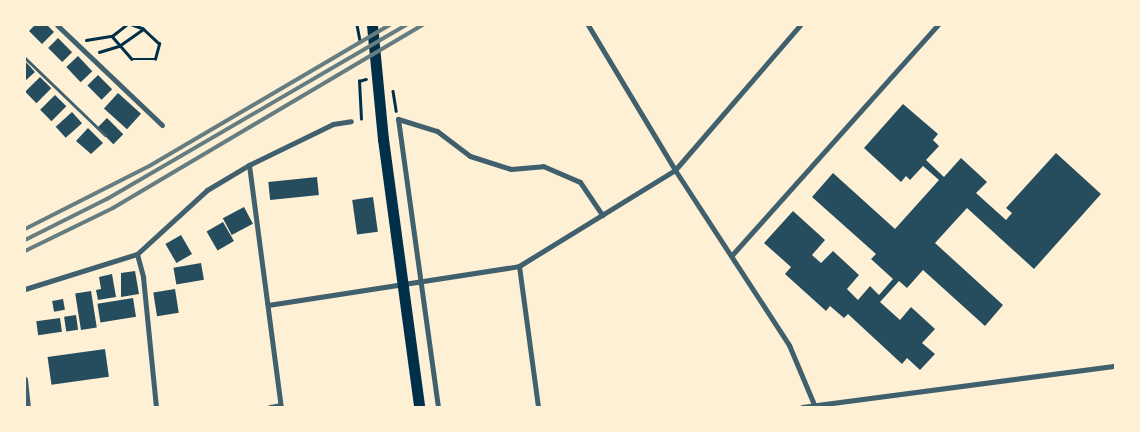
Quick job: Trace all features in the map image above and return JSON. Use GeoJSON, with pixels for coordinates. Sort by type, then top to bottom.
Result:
{"type":"FeatureCollection","features":[{"type":"Feature","properties":{"kind":"highway"},"geometry":{"type":"LineString","coordinates":[[372,25],[378,103],[420,407]]}},
{"type":"Feature","properties":{"kind":"street"},"geometry":{"type":"LineString","coordinates":[[57,25],[162,125]]}},
{"type":"Feature","properties":{"kind":"street"},"geometry":{"type":"LineString","coordinates":[[588,25],[675,170],[789,345],[815,406]]}},
{"type":"Feature","properties":{"kind":"street"},"geometry":{"type":"LineString","coordinates":[[268,305],[421,283],[519,266],[675,170],[800,25]]}},
{"type":"Feature","properties":{"kind":"street"},"geometry":{"type":"LineString","coordinates":[[732,256],[938,25]]}},
{"type":"Feature","properties":{"kind":"street"},"geometry":{"type":"LineString","coordinates":[[438,407],[398,119],[437,131],[470,156],[511,169],[543,166],[580,182],[602,215]]}},
{"type":"Feature","properties":{"kind":"street"},"geometry":{"type":"LineString","coordinates":[[25,289],[137,254],[206,190],[249,165],[333,124],[351,121]]}},
{"type":"Feature","properties":{"kind":"street"},"geometry":{"type":"LineString","coordinates":[[249,165],[280,406],[270,407]]}},
{"type":"Feature","properties":{"kind":"street"},"geometry":{"type":"LineString","coordinates":[[137,254],[143,277],[156,407]]}},
{"type":"Feature","properties":{"kind":"street"},"geometry":{"type":"LineString","coordinates":[[519,266],[538,407]]}},
{"type":"Feature","properties":{"kind":"street"},"geometry":{"type":"LineString","coordinates":[[802,407],[1115,366]]}},
{"type":"Feature","properties":{"kind":"street"},"geometry":{"type":"LineString","coordinates":[[25,379],[28,407]]}},
{"type":"Feature","properties":{"kind":"lane"},"geometry":{"type":"LineString","coordinates":[[25,58],[105,136]]}},
{"type":"Feature","properties":{"kind":"path"},"geometry":{"type":"LineString","coordinates":[[72,40],[94,40],[112,36],[126,25]]}},
{"type":"Feature","properties":{"kind":"path"},"geometry":{"type":"LineString","coordinates":[[112,36],[119,46],[132,58],[155,59],[159,44],[143,29],[132,25]]}},
{"type":"Feature","properties":{"kind":"path"},"geometry":{"type":"LineString","coordinates":[[90,54],[119,46],[143,29]]}},
{"type":"Feature","properties":{"kind":"building"},"geometry":{"type":"Polygon","coordinates":[[[35,25],[47,25],[54,32],[42,44],[29,31],[35,25]]]}},
{"type":"Feature","properties":{"kind":"building"},"geometry":{"type":"Polygon","coordinates":[[[58,38],[72,52],[62,62],[48,48],[58,38]]]}},
{"type":"Feature","properties":{"kind":"building"},"geometry":{"type":"Polygon","coordinates":[[[78,56],[92,71],[81,82],[66,67],[78,56]]]}},
{"type":"Feature","properties":{"kind":"building"},"geometry":{"type":"Polygon","coordinates":[[[25,61],[35,72],[25,81],[25,61]]]}},
{"type":"Feature","properties":{"kind":"building"},"geometry":{"type":"Polygon","coordinates":[[[98,75],[112,89],[102,100],[87,86],[98,75]]]}},
{"type":"Feature","properties":{"kind":"building"},"geometry":{"type":"Polygon","coordinates":[[[40,77],[51,88],[36,103],[25,92],[40,77]]]}},
{"type":"Feature","properties":{"kind":"building"},"geometry":{"type":"Polygon","coordinates":[[[118,93],[141,114],[127,129],[104,109],[118,93]]]}},
{"type":"Feature","properties":{"kind":"building"},"geometry":{"type":"Polygon","coordinates":[[[55,95],[66,106],[51,121],[40,110],[55,95]]]}},
{"type":"Feature","properties":{"kind":"building"},"geometry":{"type":"Polygon","coordinates":[[[903,104],[938,134],[933,140],[939,146],[926,160],[944,177],[961,158],[987,182],[976,193],[1006,220],[1012,213],[1006,208],[1056,153],[1101,194],[1034,269],[967,208],[935,243],[1003,305],[985,326],[923,270],[907,288],[899,281],[880,302],[900,320],[911,307],[935,329],[922,343],[935,354],[920,370],[907,358],[902,364],[848,314],[844,318],[830,306],[826,311],[785,274],[791,267],[764,243],[793,211],[825,240],[812,255],[821,263],[833,251],[859,275],[847,289],[858,300],[870,286],[879,295],[893,279],[871,259],[876,254],[812,197],[833,173],[895,229],[939,180],[923,166],[910,180],[906,176],[901,182],[864,148],[903,104]]]}},
{"type":"Feature","properties":{"kind":"building"},"geometry":{"type":"Polygon","coordinates":[[[72,112],[82,123],[66,138],[56,127],[72,112]]]}},
{"type":"Feature","properties":{"kind":"building"},"geometry":{"type":"Polygon","coordinates":[[[107,118],[123,134],[113,144],[97,128],[107,118]]]}},
{"type":"Feature","properties":{"kind":"building"},"geometry":{"type":"Polygon","coordinates":[[[88,128],[103,143],[91,154],[76,141],[88,128]]]}},
{"type":"Feature","properties":{"kind":"building"},"geometry":{"type":"Polygon","coordinates":[[[317,177],[319,195],[270,200],[268,182],[317,177]]]}},
{"type":"Feature","properties":{"kind":"building"},"geometry":{"type":"Polygon","coordinates":[[[373,197],[378,232],[357,235],[352,200],[373,197]]]}},
{"type":"Feature","properties":{"kind":"building"},"geometry":{"type":"Polygon","coordinates":[[[244,207],[253,224],[232,235],[223,218],[244,207]]]}},
{"type":"Feature","properties":{"kind":"building"},"geometry":{"type":"Polygon","coordinates":[[[223,222],[234,241],[218,251],[207,231],[223,222]]]}},
{"type":"Feature","properties":{"kind":"building"},"geometry":{"type":"Polygon","coordinates":[[[181,235],[192,254],[176,263],[165,244],[181,235]]]}},
{"type":"Feature","properties":{"kind":"building"},"geometry":{"type":"Polygon","coordinates":[[[201,263],[204,280],[176,285],[173,268],[201,263]]]}},
{"type":"Feature","properties":{"kind":"building"},"geometry":{"type":"Polygon","coordinates":[[[135,271],[139,294],[121,297],[121,273],[135,271]]]}},
{"type":"Feature","properties":{"kind":"building"},"geometry":{"type":"Polygon","coordinates":[[[112,274],[116,297],[98,300],[96,290],[101,289],[99,277],[112,274]]]}},
{"type":"Feature","properties":{"kind":"building"},"geometry":{"type":"Polygon","coordinates":[[[175,289],[179,313],[157,316],[153,292],[175,289]]]}},
{"type":"Feature","properties":{"kind":"building"},"geometry":{"type":"Polygon","coordinates":[[[91,291],[97,328],[81,330],[75,294],[91,291]]]}},
{"type":"Feature","properties":{"kind":"building"},"geometry":{"type":"Polygon","coordinates":[[[133,298],[136,317],[100,322],[97,304],[133,298]]]}},
{"type":"Feature","properties":{"kind":"building"},"geometry":{"type":"Polygon","coordinates":[[[63,299],[65,310],[54,312],[52,301],[63,299]]]}},
{"type":"Feature","properties":{"kind":"building"},"geometry":{"type":"Polygon","coordinates":[[[76,315],[78,330],[66,332],[64,317],[76,315]]]}},
{"type":"Feature","properties":{"kind":"building"},"geometry":{"type":"Polygon","coordinates":[[[60,318],[62,332],[38,335],[36,321],[60,318]]]}},
{"type":"Feature","properties":{"kind":"building"},"geometry":{"type":"Polygon","coordinates":[[[105,349],[109,377],[51,385],[48,357],[105,349]]]}},
{"type":"Feature","properties":{"kind":"railway"},"geometry":{"type":"LineString","coordinates":[[25,229],[151,165],[390,25]]}},
{"type":"Feature","properties":{"kind":"railway"},"geometry":{"type":"LineString","coordinates":[[25,240],[107,199],[406,25]]}},
{"type":"Feature","properties":{"kind":"railway"},"geometry":{"type":"LineString","coordinates":[[25,251],[113,208],[423,25]]}}]}
